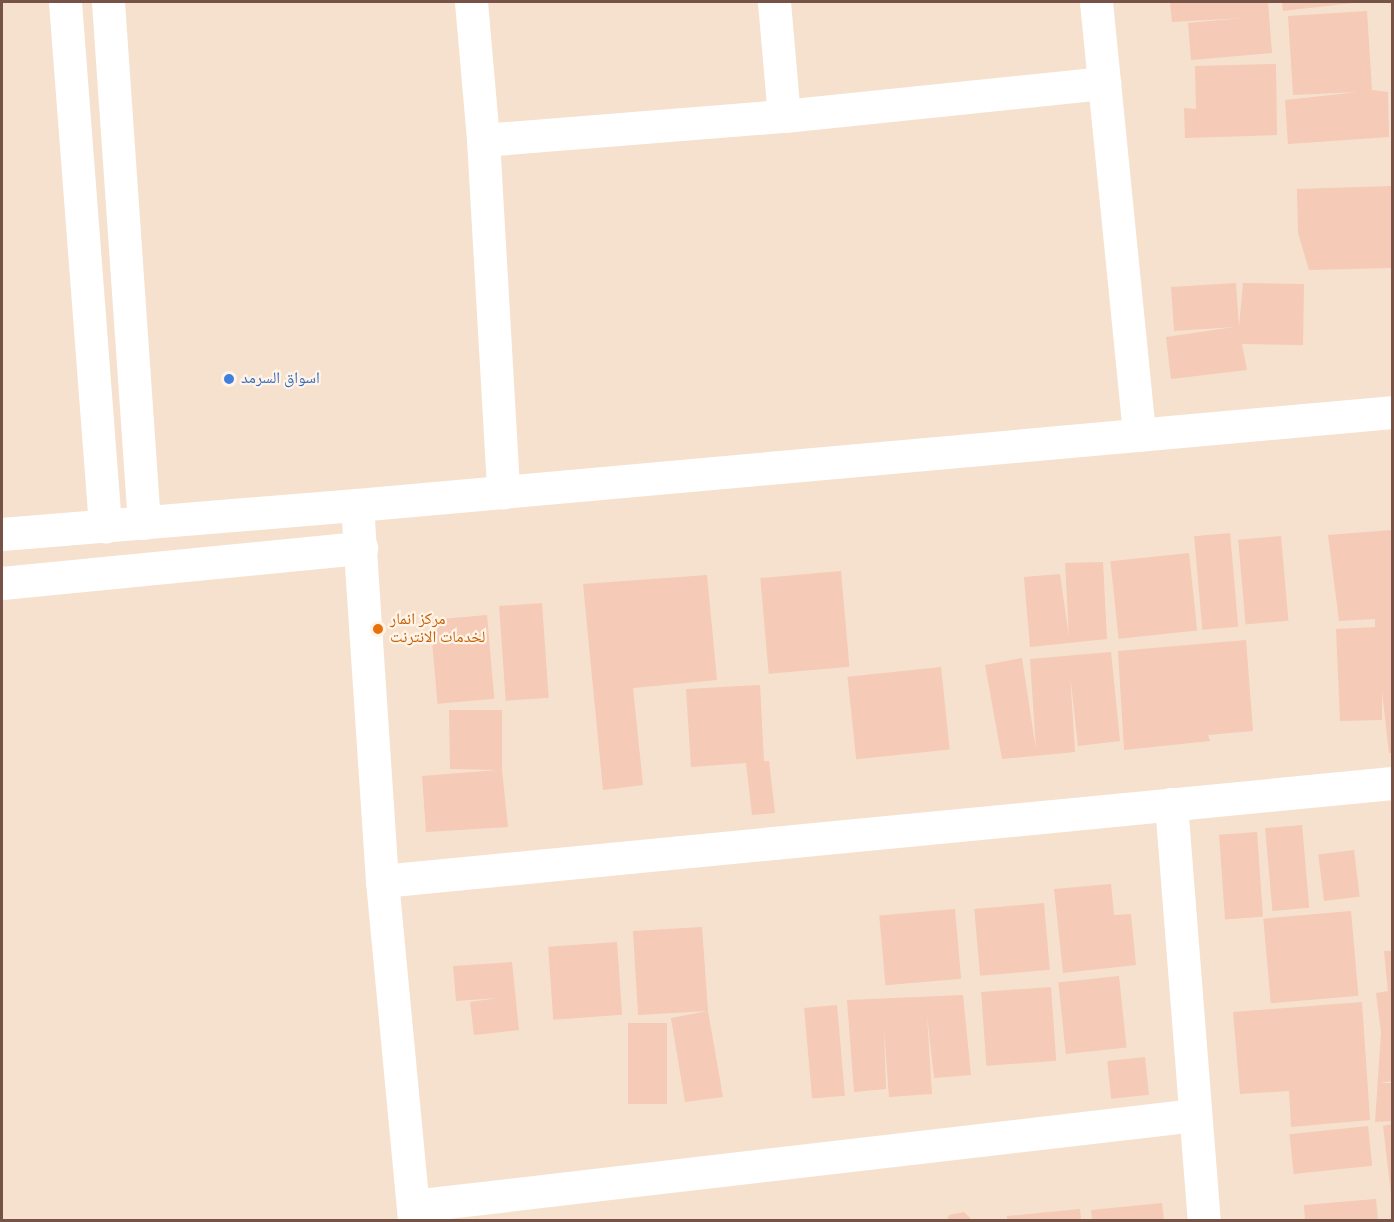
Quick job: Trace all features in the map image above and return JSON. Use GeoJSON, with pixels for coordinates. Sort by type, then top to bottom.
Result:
{"type":"FeatureCollection","features":[{"type":"Feature","properties":{"kind":"street"},"geometry":{"type":"LineString","coordinates":[[65,2],[105,526]]}},
{"type":"Feature","properties":{"kind":"street"},"geometry":{"type":"LineString","coordinates":[[108,2],[144,523]]}},
{"type":"Feature","properties":{"kind":"street"},"geometry":{"type":"LineString","coordinates":[[471,2],[483,140],[503,492]]}},
{"type":"Feature","properties":{"kind":"street"},"geometry":{"type":"LineString","coordinates":[[774,2],[784,116]]}},
{"type":"Feature","properties":{"kind":"street"},"geometry":{"type":"LineString","coordinates":[[1096,2],[1138,435]]}},
{"type":"Feature","properties":{"kind":"street"},"geometry":{"type":"LineString","coordinates":[[483,140],[784,116],[1104,83]]}},
{"type":"Feature","properties":{"kind":"street"},"geometry":{"type":"LineString","coordinates":[[2,534],[357,505],[1392,412]]}},
{"type":"Feature","properties":{"kind":"street"},"geometry":{"type":"LineString","coordinates":[[357,505],[382,881],[414,1213],[1195,1115]]}},
{"type":"Feature","properties":{"kind":"street"},"geometry":{"type":"LineString","coordinates":[[2,583],[361,548]]}},
{"type":"Feature","properties":{"kind":"street"},"geometry":{"type":"LineString","coordinates":[[382,881],[1392,783]]}},
{"type":"Feature","properties":{"kind":"street"},"geometry":{"type":"LineString","coordinates":[[1170,804],[1204,1221]]}},
{"type":"Feature","properties":{"kind":"shaded area"},"geometry":{"type":"Polygon","coordinates":[[[2,2],[1392,2],[1392,1220],[2,1220],[2,2]]]}},
{"type":"Feature","properties":{"kind":"building"},"geometry":{"type":"Polygon","coordinates":[[[1170,2],[1268,2],[1272,53],[1191,60],[1188,23],[1243,18],[1172,22],[1170,2]]]}},
{"type":"Feature","properties":{"kind":"building"},"geometry":{"type":"Polygon","coordinates":[[[1282,2],[1353,2],[1353,3],[1283,11],[1282,2]]]}},
{"type":"Feature","properties":{"kind":"building"},"geometry":{"type":"Polygon","coordinates":[[[1367,11],[1372,90],[1388,92],[1389,137],[1288,144],[1285,100],[1358,92],[1293,95],[1288,16],[1367,11]]]}},
{"type":"Feature","properties":{"kind":"building"},"geometry":{"type":"Polygon","coordinates":[[[1276,64],[1277,135],[1185,138],[1184,108],[1196,109],[1195,66],[1276,64]]]}},
{"type":"Feature","properties":{"kind":"building"},"geometry":{"type":"Polygon","coordinates":[[[1392,186],[1392,268],[1309,270],[1298,233],[1297,189],[1392,186]]]}},
{"type":"Feature","properties":{"kind":"building"},"geometry":{"type":"Polygon","coordinates":[[[1236,283],[1239,327],[1243,283],[1304,284],[1303,345],[1242,344],[1247,370],[1171,379],[1166,337],[1234,327],[1174,331],[1171,287],[1236,283]]]}},
{"type":"Feature","properties":{"kind":"building"},"geometry":{"type":"Polygon","coordinates":[[[1392,530],[1392,753],[1389,753],[1382,691],[1382,720],[1340,721],[1336,629],[1375,627],[1375,619],[1339,621],[1328,535],[1392,530]]]}},
{"type":"Feature","properties":{"kind":"building"},"geometry":{"type":"Polygon","coordinates":[[[1230,533],[1238,627],[1202,630],[1194,536],[1230,533]]]}},
{"type":"Feature","properties":{"kind":"building"},"geometry":{"type":"Polygon","coordinates":[[[1281,536],[1288,621],[1246,624],[1238,540],[1281,536]]]}},
{"type":"Feature","properties":{"kind":"building"},"geometry":{"type":"Polygon","coordinates":[[[1189,553],[1197,631],[1119,639],[1110,561],[1189,553]]]}},
{"type":"Feature","properties":{"kind":"building"},"geometry":{"type":"Polygon","coordinates":[[[1103,562],[1107,639],[1030,647],[1024,577],[1060,574],[1069,637],[1065,563],[1103,562]]]}},
{"type":"Feature","properties":{"kind":"building"},"geometry":{"type":"Polygon","coordinates":[[[841,571],[849,667],[769,674],[760,578],[841,571]]]}},
{"type":"Feature","properties":{"kind":"building"},"geometry":{"type":"Polygon","coordinates":[[[707,575],[717,680],[633,688],[643,785],[603,790],[583,584],[707,575]]]}},
{"type":"Feature","properties":{"kind":"building"},"geometry":{"type":"Polygon","coordinates":[[[542,603],[549,698],[506,701],[499,606],[542,603]]]}},
{"type":"Feature","properties":{"kind":"building"},"geometry":{"type":"Polygon","coordinates":[[[487,615],[494,699],[438,704],[430,620],[487,615]]]}},
{"type":"Feature","properties":{"kind":"building"},"geometry":{"type":"Polygon","coordinates":[[[1246,640],[1253,731],[1208,735],[1210,741],[1124,750],[1118,651],[1246,640]]]}},
{"type":"Feature","properties":{"kind":"building"},"geometry":{"type":"Polygon","coordinates":[[[1111,652],[1120,741],[1078,746],[1070,674],[1075,752],[1002,759],[985,665],[1022,658],[1036,750],[1030,659],[1111,652]]]}},
{"type":"Feature","properties":{"kind":"building"},"geometry":{"type":"Polygon","coordinates":[[[941,667],[950,750],[856,759],[848,677],[941,667]]]}},
{"type":"Feature","properties":{"kind":"building"},"geometry":{"type":"Polygon","coordinates":[[[760,685],[764,761],[769,761],[775,813],[752,815],[746,763],[691,767],[686,689],[760,685]]]}},
{"type":"Feature","properties":{"kind":"building"},"geometry":{"type":"Polygon","coordinates":[[[449,710],[502,710],[502,770],[508,827],[426,832],[422,776],[498,770],[450,769],[449,710]]]}},
{"type":"Feature","properties":{"kind":"building"},"geometry":{"type":"Polygon","coordinates":[[[1302,825],[1309,908],[1272,911],[1265,828],[1302,825]]]}},
{"type":"Feature","properties":{"kind":"building"},"geometry":{"type":"Polygon","coordinates":[[[1257,832],[1263,917],[1225,919],[1219,835],[1257,832]]]}},
{"type":"Feature","properties":{"kind":"building"},"geometry":{"type":"Polygon","coordinates":[[[1354,850],[1360,897],[1324,901],[1318,854],[1354,850]]]}},
{"type":"Feature","properties":{"kind":"building"},"geometry":{"type":"Polygon","coordinates":[[[1111,884],[1114,915],[1131,914],[1136,965],[1063,973],[1054,889],[1111,884]]]}},
{"type":"Feature","properties":{"kind":"building"},"geometry":{"type":"Polygon","coordinates":[[[1044,903],[1050,970],[980,976],[974,909],[1044,903]]]}},
{"type":"Feature","properties":{"kind":"building"},"geometry":{"type":"Polygon","coordinates":[[[955,909],[961,979],[885,985],[879,916],[955,909]]]}},
{"type":"Feature","properties":{"kind":"building"},"geometry":{"type":"Polygon","coordinates":[[[1351,911],[1358,996],[1271,1003],[1263,919],[1351,911]]]}},
{"type":"Feature","properties":{"kind":"building"},"geometry":{"type":"Polygon","coordinates":[[[702,927],[708,1011],[638,1015],[633,931],[702,927]]]}},
{"type":"Feature","properties":{"kind":"building"},"geometry":{"type":"Polygon","coordinates":[[[617,942],[622,1015],[553,1020],[548,947],[617,942]]]}},
{"type":"Feature","properties":{"kind":"building"},"geometry":{"type":"Polygon","coordinates":[[[1384,951],[1392,951],[1392,1081],[1380,1083],[1392,1083],[1392,1121],[1375,1122],[1381,1033],[1376,993],[1388,991],[1384,951]]]}},
{"type":"Feature","properties":{"kind":"building"},"geometry":{"type":"Polygon","coordinates":[[[512,962],[519,1030],[474,1035],[470,1002],[498,998],[456,1001],[453,966],[512,962]]]}},
{"type":"Feature","properties":{"kind":"building"},"geometry":{"type":"Polygon","coordinates":[[[1119,976],[1127,1048],[1066,1054],[1058,982],[1119,976]]]}},
{"type":"Feature","properties":{"kind":"building"},"geometry":{"type":"Polygon","coordinates":[[[1051,987],[1056,1061],[986,1066],[981,992],[1051,987]]]}},
{"type":"Feature","properties":{"kind":"building"},"geometry":{"type":"Polygon","coordinates":[[[963,995],[971,1075],[934,1078],[927,1015],[932,1094],[889,1097],[884,1029],[886,1089],[854,1092],[847,1000],[963,995]]]}},
{"type":"Feature","properties":{"kind":"building"},"geometry":{"type":"Polygon","coordinates":[[[1362,1002],[1370,1120],[1291,1127],[1289,1091],[1240,1094],[1233,1012],[1362,1002]]]}},
{"type":"Feature","properties":{"kind":"building"},"geometry":{"type":"Polygon","coordinates":[[[837,1005],[845,1096],[812,1099],[804,1008],[837,1005]]]}},
{"type":"Feature","properties":{"kind":"building"},"geometry":{"type":"Polygon","coordinates":[[[708,1011],[723,1097],[685,1102],[671,1018],[708,1011]]]}},
{"type":"Feature","properties":{"kind":"building"},"geometry":{"type":"Polygon","coordinates":[[[628,1023],[667,1023],[667,1104],[628,1104],[628,1023]]]}},
{"type":"Feature","properties":{"kind":"building"},"geometry":{"type":"Polygon","coordinates":[[[1145,1057],[1149,1095],[1111,1099],[1107,1061],[1145,1057]]]}},
{"type":"Feature","properties":{"kind":"building"},"geometry":{"type":"Polygon","coordinates":[[[1392,1124],[1392,1194],[1391,1194],[1383,1126],[1392,1124]]]}},
{"type":"Feature","properties":{"kind":"building"},"geometry":{"type":"Polygon","coordinates":[[[1368,1126],[1372,1166],[1294,1174],[1289,1134],[1368,1126]]]}},
{"type":"Feature","properties":{"kind":"building"},"geometry":{"type":"Polygon","coordinates":[[[1376,1199],[1378,1220],[1305,1220],[1304,1205],[1376,1199]]]}},
{"type":"Feature","properties":{"kind":"building"},"geometry":{"type":"Polygon","coordinates":[[[1162,1203],[1164,1220],[1092,1220],[1091,1210],[1162,1203]]]}},
{"type":"Feature","properties":{"kind":"building"},"geometry":{"type":"Polygon","coordinates":[[[1080,1209],[1081,1220],[1007,1220],[1007,1216],[1080,1209]]]}},
{"type":"Feature","properties":{"kind":"building"},"geometry":{"type":"Polygon","coordinates":[[[964,1212],[972,1220],[947,1220],[949,1215],[964,1212]]]}},
{"type":"Feature","properties":{"kind":"place","name":"اسواق السرمد"},"geometry":{"type":"Point","coordinates":[229,379]}},
{"type":"Feature","properties":{"kind":"place","name":"مركز انمار لخدمات الانترنت"},"geometry":{"type":"Point","coordinates":[378,629]}}]}
